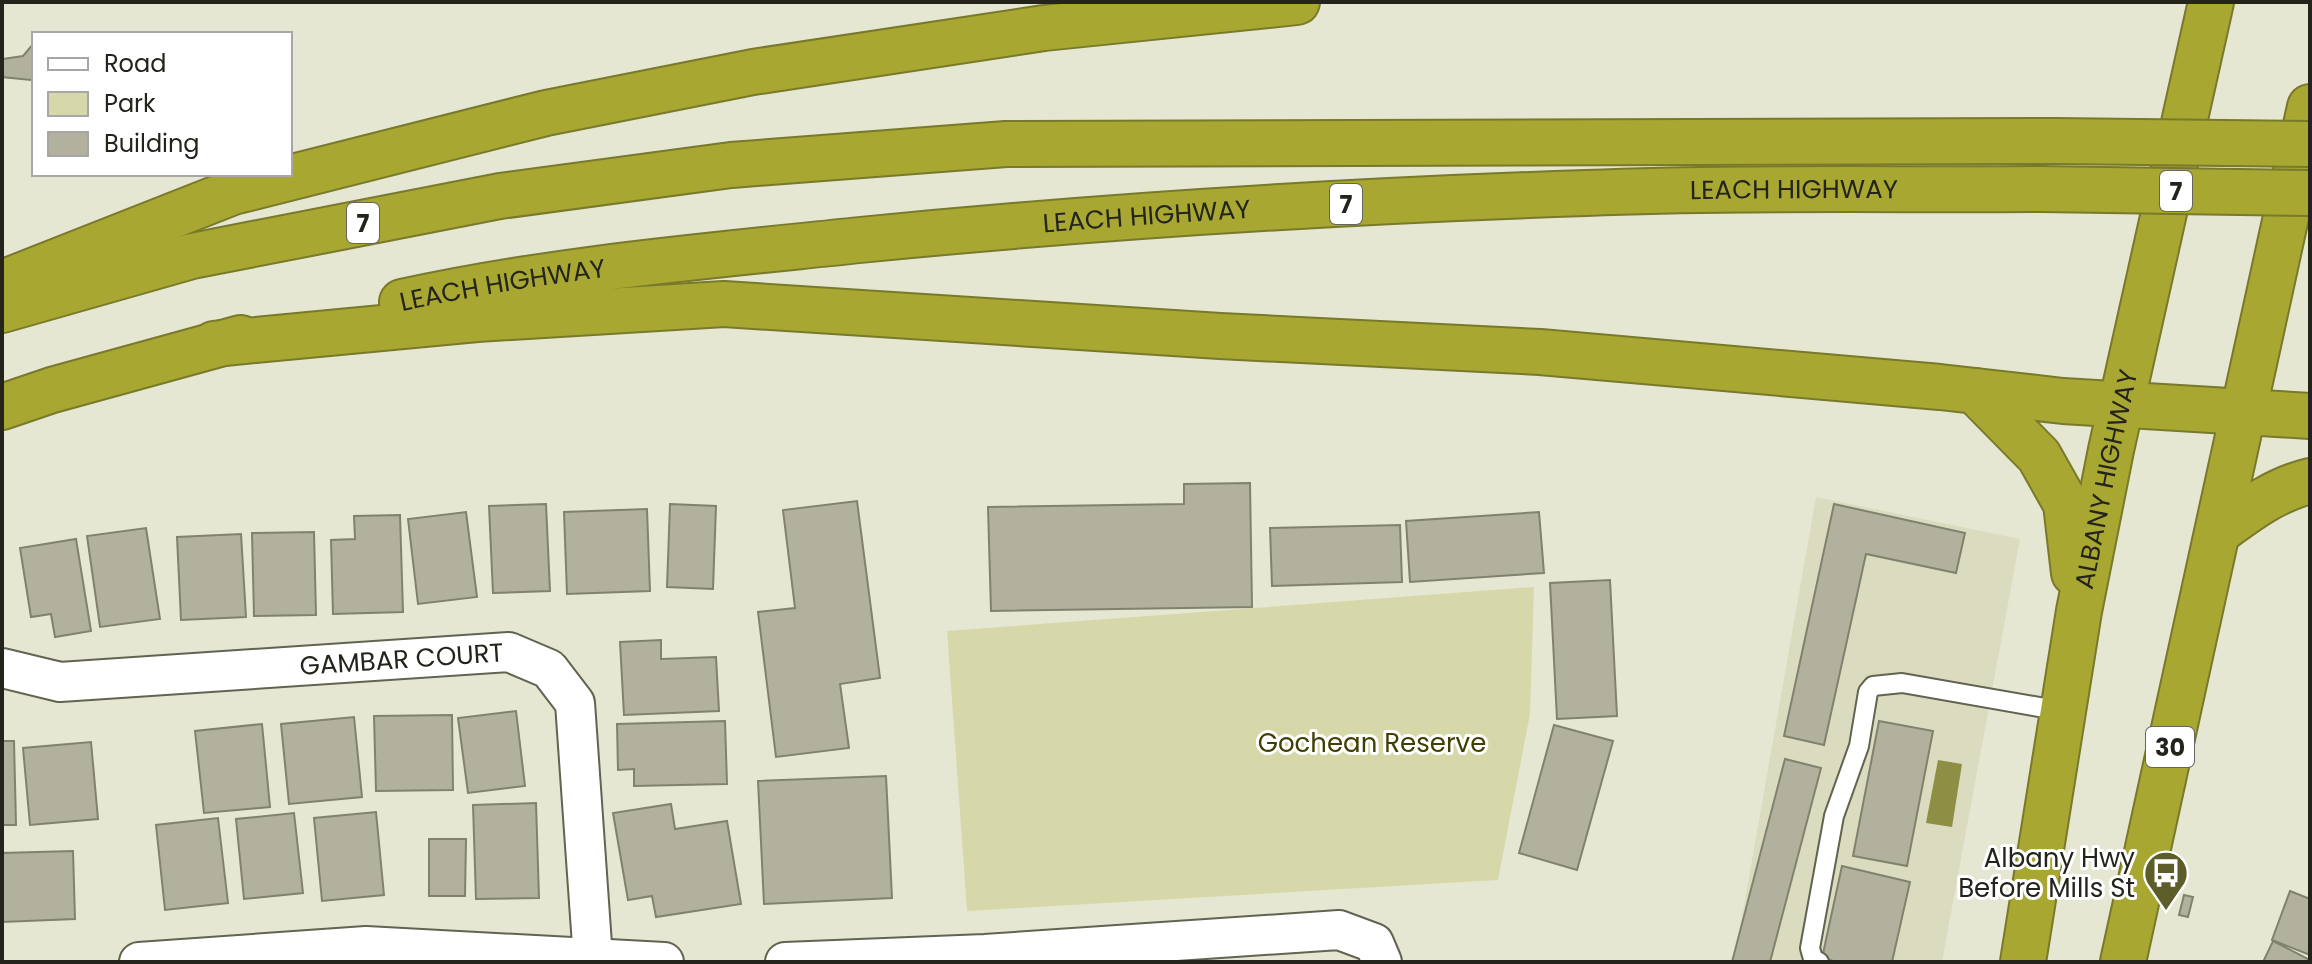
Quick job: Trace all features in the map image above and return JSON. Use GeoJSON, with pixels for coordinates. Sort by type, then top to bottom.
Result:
{"type":"FeatureCollection","features":[{"type":"Feature","properties":{"kind":"highway"},"geometry":{"type":"LineString","coordinates":[[2,283],[233,192],[546,113],[753,72],[1044,28],[1297,2]]}},
{"type":"Feature","properties":{"kind":"highway","name":"ALBANY HIGHWAY"},"geometry":{"type":"LineString","coordinates":[[2023,962],[2079,611],[2121,403],[2211,2]]}},
{"type":"Feature","properties":{"kind":"highway","name":"30"},"geometry":{"type":"LineString","coordinates":[[2123,962],[2310,107]]}},
{"type":"Feature","properties":{"kind":"highway","name":"LEACH HIGHWAY"},"geometry":{"type":"LineString","coordinates":[[2,310],[192,256],[500,196],[731,165],[1006,144],[2055,141],[2310,144]]}},
{"type":"Feature","properties":{"kind":"highway","name":"LEACH HIGHWAY"},"geometry":{"type":"LineString","coordinates":[[2,407],[214,344],[469,287],[652,261],[999,226],[1254,208],[1590,192],[2041,189],[2310,193]]}},
{"type":"Feature","properties":{"kind":"highway"},"geometry":{"type":"LineString","coordinates":[[214,344],[477,319],[724,304],[1220,336],[1540,352],[2063,401],[2310,416]]}},
{"type":"Feature","properties":{"kind":"highway"},"geometry":{"type":"LineString","coordinates":[[1975,391],[2039,456],[2066,504],[2079,611]]}},
{"type":"Feature","properties":{"kind":"highway"},"geometry":{"type":"LineString","coordinates":[[2218,532],[2258,502],[2287,486],[2310,481]]}},
{"type":"Feature","properties":{"kind":"street","name":"GAMBAR COURT"},"geometry":{"type":"LineString","coordinates":[[2,668],[60,682],[509,652],[549,669],[575,703],[593,959]]}},
{"type":"Feature","properties":{"kind":"street"},"geometry":{"type":"LineString","coordinates":[[785,962],[985,958],[1339,930],[1374,943],[1382,962]]}},
{"type":"Feature","properties":{"kind":"street"},"geometry":{"type":"LineString","coordinates":[[139,962],[366,946],[664,962]]}},
{"type":"Feature","properties":{"kind":"lane"},"geometry":{"type":"LineString","coordinates":[[1819,962],[1813,959],[1810,948],[1834,816],[1859,746],[1868,692],[1873,686],[1902,683],[2063,711]]}},
{"type":"Feature","properties":{"kind":"shaded area"},"geometry":{"type":"Polygon","coordinates":[[[1816,497],[2020,539],[1942,962],[1734,962],[1816,497]]]}},
{"type":"Feature","properties":{"kind":"shaded area"},"geometry":{"type":"Polygon","coordinates":[[[1938,760],[1962,764],[1952,827],[1926,823],[1938,760]]]}},
{"type":"Feature","properties":{"kind":"green space","name":"Gochean Reserve"},"geometry":{"type":"Polygon","coordinates":[[[1534,587],[1530,714],[1498,880],[967,911],[947,631],[1534,587]]]}},
{"type":"Feature","properties":{"kind":"building"},"geometry":{"type":"Polygon","coordinates":[[[32,45],[31,80],[2,77],[2,59],[23,56],[32,45]]]}},
{"type":"Feature","properties":{"kind":"building"},"geometry":{"type":"Polygon","coordinates":[[[1250,483],[1252,607],[991,611],[988,507],[1184,504],[1184,484],[1250,483]]]}},
{"type":"Feature","properties":{"kind":"building"},"geometry":{"type":"Polygon","coordinates":[[[857,501],[880,678],[840,684],[849,748],[776,757],[758,612],[795,608],[783,510],[857,501]]]}},
{"type":"Feature","properties":{"kind":"building"},"geometry":{"type":"Polygon","coordinates":[[[546,504],[550,591],[493,593],[489,506],[546,504]]]}},
{"type":"Feature","properties":{"kind":"building"},"geometry":{"type":"Polygon","coordinates":[[[670,504],[716,506],[713,589],[667,587],[670,504]]]}},
{"type":"Feature","properties":{"kind":"building"},"geometry":{"type":"Polygon","coordinates":[[[1834,504],[1965,533],[1956,573],[1866,554],[1824,745],[1784,736],[1834,504]]]}},
{"type":"Feature","properties":{"kind":"building"},"geometry":{"type":"Polygon","coordinates":[[[647,509],[650,591],[567,594],[564,512],[647,509]]]}},
{"type":"Feature","properties":{"kind":"building"},"geometry":{"type":"Polygon","coordinates":[[[466,512],[477,597],[418,604],[408,519],[466,512]]]}},
{"type":"Feature","properties":{"kind":"building"},"geometry":{"type":"Polygon","coordinates":[[[1539,512],[1544,573],[1410,582],[1406,521],[1539,512]]]}},
{"type":"Feature","properties":{"kind":"building"},"geometry":{"type":"Polygon","coordinates":[[[400,515],[403,612],[333,614],[331,540],[355,539],[354,516],[400,515]]]}},
{"type":"Feature","properties":{"kind":"building"},"geometry":{"type":"Polygon","coordinates":[[[1400,525],[1402,582],[1272,586],[1270,528],[1400,525]]]}},
{"type":"Feature","properties":{"kind":"building"},"geometry":{"type":"Polygon","coordinates":[[[146,528],[160,619],[100,627],[87,536],[146,528]]]}},
{"type":"Feature","properties":{"kind":"building"},"geometry":{"type":"Polygon","coordinates":[[[314,532],[316,615],[254,616],[252,533],[314,532]]]}},
{"type":"Feature","properties":{"kind":"building"},"geometry":{"type":"Polygon","coordinates":[[[241,534],[246,617],[181,620],[177,537],[241,534]]]}},
{"type":"Feature","properties":{"kind":"building"},"geometry":{"type":"Polygon","coordinates":[[[76,539],[91,631],[55,637],[51,614],[31,617],[20,548],[76,539]]]}},
{"type":"Feature","properties":{"kind":"building"},"geometry":{"type":"Polygon","coordinates":[[[1610,580],[1617,716],[1557,719],[1550,583],[1610,580]]]}},
{"type":"Feature","properties":{"kind":"building"},"geometry":{"type":"Polygon","coordinates":[[[661,640],[661,659],[716,657],[719,711],[624,715],[620,642],[661,640]]]}},
{"type":"Feature","properties":{"kind":"building"},"geometry":{"type":"Polygon","coordinates":[[[516,711],[525,786],[468,793],[458,718],[516,711]]]}},
{"type":"Feature","properties":{"kind":"building"},"geometry":{"type":"Polygon","coordinates":[[[452,715],[453,790],[376,791],[374,716],[452,715]]]}},
{"type":"Feature","properties":{"kind":"building"},"geometry":{"type":"Polygon","coordinates":[[[354,717],[362,797],[289,804],[281,724],[354,717]]]}},
{"type":"Feature","properties":{"kind":"building"},"geometry":{"type":"Polygon","coordinates":[[[725,721],[727,784],[634,786],[634,769],[618,770],[617,724],[725,721]]]}},
{"type":"Feature","properties":{"kind":"building"},"geometry":{"type":"Polygon","coordinates":[[[1879,721],[1933,731],[1907,866],[1853,856],[1879,721]]]}},
{"type":"Feature","properties":{"kind":"building"},"geometry":{"type":"Polygon","coordinates":[[[262,724],[270,807],[204,813],[195,731],[262,724]]]}},
{"type":"Feature","properties":{"kind":"building"},"geometry":{"type":"Polygon","coordinates":[[[1554,725],[1613,741],[1577,870],[1519,853],[1554,725]]]}},
{"type":"Feature","properties":{"kind":"building"},"geometry":{"type":"Polygon","coordinates":[[[2,741],[14,741],[16,825],[2,825],[2,741]]]}},
{"type":"Feature","properties":{"kind":"building"},"geometry":{"type":"Polygon","coordinates":[[[91,742],[98,819],[30,825],[23,748],[91,742]]]}},
{"type":"Feature","properties":{"kind":"building"},"geometry":{"type":"Polygon","coordinates":[[[1785,759],[1821,768],[1770,962],[1732,962],[1785,759]]]}},
{"type":"Feature","properties":{"kind":"building"},"geometry":{"type":"Polygon","coordinates":[[[886,776],[892,898],[764,904],[758,781],[886,776]]]}},
{"type":"Feature","properties":{"kind":"building"},"geometry":{"type":"Polygon","coordinates":[[[536,803],[539,898],[476,899],[473,805],[536,803]]]}},
{"type":"Feature","properties":{"kind":"building"},"geometry":{"type":"Polygon","coordinates":[[[671,804],[675,829],[727,821],[741,904],[656,917],[652,896],[628,900],[613,813],[671,804]]]}},
{"type":"Feature","properties":{"kind":"building"},"geometry":{"type":"Polygon","coordinates":[[[376,812],[384,895],[322,901],[314,818],[376,812]]]}},
{"type":"Feature","properties":{"kind":"building"},"geometry":{"type":"Polygon","coordinates":[[[294,813],[303,893],[244,899],[236,819],[294,813]]]}},
{"type":"Feature","properties":{"kind":"building"},"geometry":{"type":"Polygon","coordinates":[[[218,818],[228,903],[165,910],[156,825],[218,818]]]}},
{"type":"Feature","properties":{"kind":"building"},"geometry":{"type":"Polygon","coordinates":[[[429,839],[466,839],[465,896],[429,896],[429,839]]]}},
{"type":"Feature","properties":{"kind":"building"},"geometry":{"type":"Polygon","coordinates":[[[73,851],[75,919],[2,922],[2,853],[73,851]]]}},
{"type":"Feature","properties":{"kind":"building"},"geometry":{"type":"Polygon","coordinates":[[[1842,866],[1910,882],[1892,962],[1837,962],[1822,958],[1842,866]]]}},
{"type":"Feature","properties":{"kind":"building"},"geometry":{"type":"Polygon","coordinates":[[[2290,891],[2310,899],[2310,955],[2272,940],[2290,891]]]}},
{"type":"Feature","properties":{"kind":"building"},"geometry":{"type":"Polygon","coordinates":[[[2184,895],[2193,897],[2188,917],[2179,915],[2184,895]]]}},
{"type":"Feature","properties":{"kind":"building"},"geometry":{"type":"Polygon","coordinates":[[[2273,941],[2310,960],[2310,962],[2263,962],[2273,941]]]}},
{"type":"Feature","properties":{"kind":"place","name":"Albany Hwy Before Mills St"},"geometry":{"type":"Point","coordinates":[2166,912]}}]}
